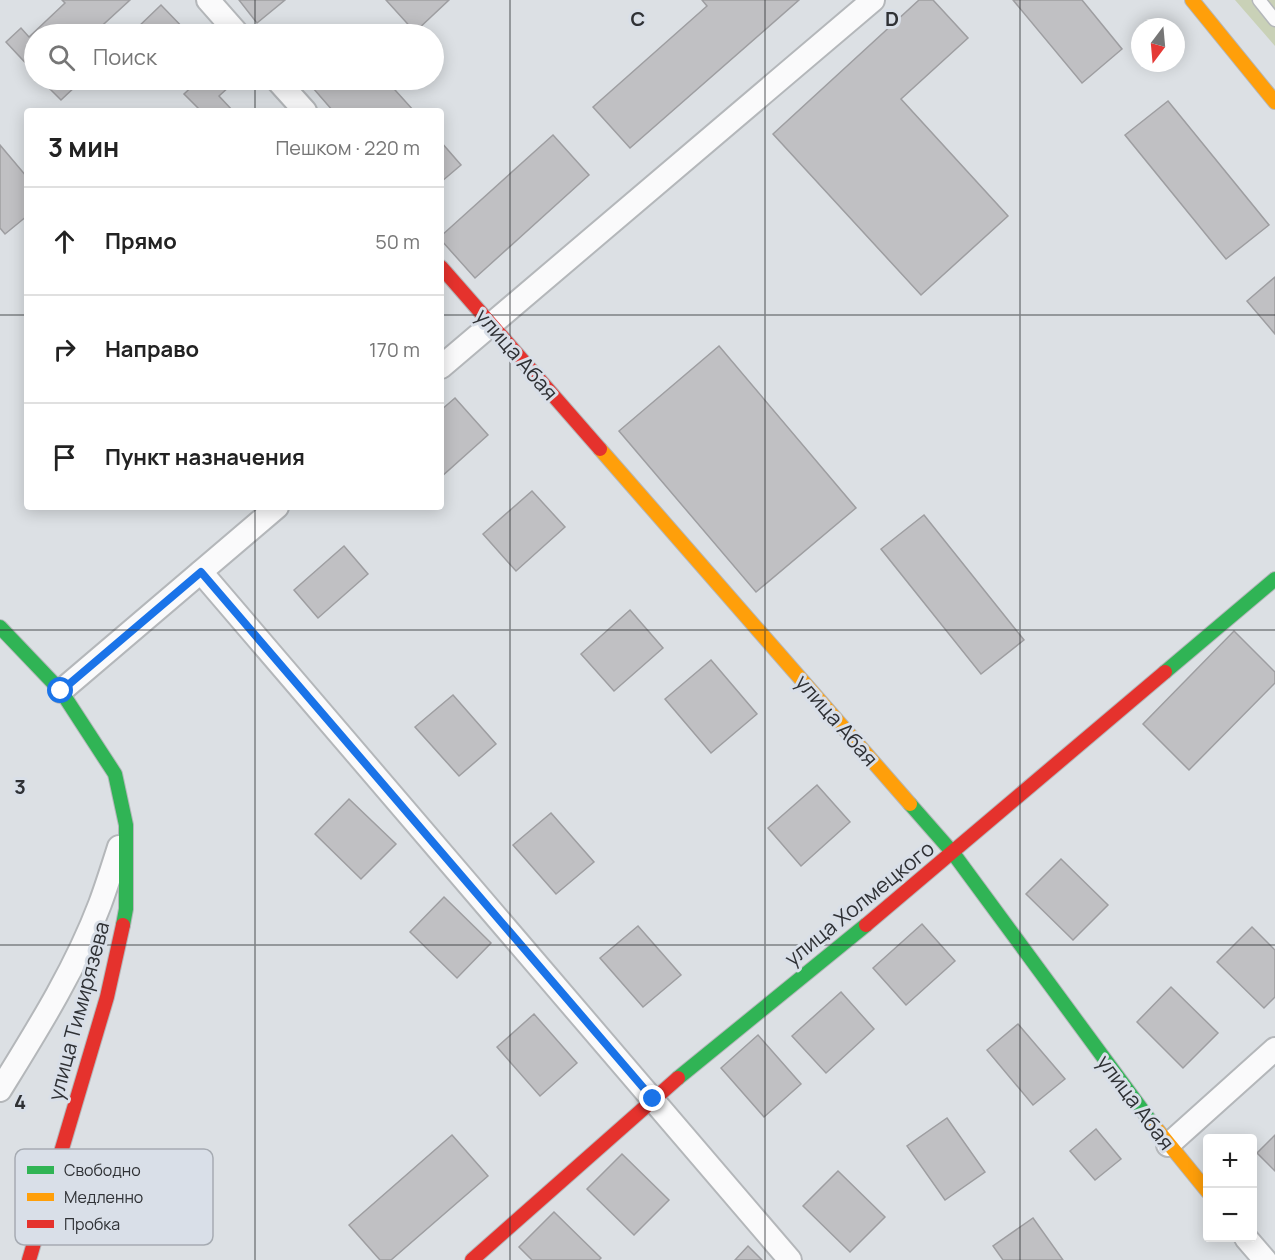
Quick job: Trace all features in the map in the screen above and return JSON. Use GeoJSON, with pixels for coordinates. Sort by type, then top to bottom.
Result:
{"type":"FeatureCollection","features":[{"type":"Feature","properties":{"kind":"street"},"geometry":{"type":"LineString","coordinates":[[208,0],[229,24]]}},
{"type":"Feature","properties":{"kind":"street"},"geometry":{"type":"LineString","coordinates":[[444,364],[873,0]]}},
{"type":"Feature","properties":{"kind":"street"},"geometry":{"type":"LineString","coordinates":[[1192,0],[1275,102]]}},
{"type":"Feature","properties":{"kind":"street"},"geometry":{"type":"LineString","coordinates":[[286,90],[302,108]]}},
{"type":"Feature","properties":{"kind":"street","name":"улица Абая"},"geometry":{"type":"LineString","coordinates":[[444,270],[953,853],[1168,1145],[1205,1188]]}},
{"type":"Feature","properties":{"kind":"street"},"geometry":{"type":"LineString","coordinates":[[61,691],[273,510]]}},
{"type":"Feature","properties":{"kind":"street"},"geometry":{"type":"LineString","coordinates":[[201,572],[790,1260]]}},
{"type":"Feature","properties":{"kind":"street","name":"улица Холмецкого"},"geometry":{"type":"LineString","coordinates":[[472,1260],[653,1099],[953,853],[1275,579]]}},
{"type":"Feature","properties":{"kind":"street","name":"улица Тимирязева"},"geometry":{"type":"LineString","coordinates":[[0,627],[61,691],[115,774],[126,825],[126,909],[107,997],[62,1149]]}},
{"type":"Feature","properties":{"kind":"street"},"geometry":{"type":"LineString","coordinates":[[0,1090],[40,1025],[74,962],[100,904],[126,825]]}},
{"type":"Feature","properties":{"kind":"street"},"geometry":{"type":"LineString","coordinates":[[1168,1145],[1275,1049]]}},
{"type":"Feature","properties":{"kind":"street"},"geometry":{"type":"LineString","coordinates":[[1249,1242],[1265,1260]]}},
{"type":"Feature","properties":{"kind":"street","name":"улица Тимирязева"},"geometry":{"type":"LineString","coordinates":[[29,1260],[33,1245]]}},
{"type":"Feature","properties":{"kind":"lane"},"geometry":{"type":"LineString","coordinates":[[1259,0],[1275,20]]}},
{"type":"Feature","properties":{"kind":"green space"},"geometry":{"type":"Polygon","coordinates":[[[1235,0],[1275,0],[1275,46],[1235,0]]]}},
{"type":"Feature","properties":{"kind":"building"},"geometry":{"type":"Polygon","coordinates":[[[62,0],[130,0],[104,24],[43,24],[65,3],[62,0]]]}},
{"type":"Feature","properties":{"kind":"building"},"geometry":{"type":"Polygon","coordinates":[[[239,0],[285,0],[257,23],[239,0]]]}},
{"type":"Feature","properties":{"kind":"building"},"geometry":{"type":"Polygon","coordinates":[[[386,0],[449,0],[424,24],[408,24],[386,0]]]}},
{"type":"Feature","properties":{"kind":"building"},"geometry":{"type":"Polygon","coordinates":[[[702,0],[799,0],[630,148],[593,107],[707,6],[702,0]]]}},
{"type":"Feature","properties":{"kind":"building"},"geometry":{"type":"Polygon","coordinates":[[[919,0],[933,0],[968,38],[901,99],[1008,216],[921,295],[773,134],[919,0]]]}},
{"type":"Feature","properties":{"kind":"building"},"geometry":{"type":"Polygon","coordinates":[[[1013,0],[1082,0],[1122,49],[1082,83],[1013,0]]]}},
{"type":"Feature","properties":{"kind":"building"},"geometry":{"type":"Polygon","coordinates":[[[161,5],[179,24],[141,24],[161,5]]]}},
{"type":"Feature","properties":{"kind":"building"},"geometry":{"type":"Polygon","coordinates":[[[21,28],[24,31],[24,61],[6,42],[21,28]]]}},
{"type":"Feature","properties":{"kind":"building"},"geometry":{"type":"Polygon","coordinates":[[[51,90],[72,90],[61,100],[51,90]]]}},
{"type":"Feature","properties":{"kind":"building"},"geometry":{"type":"Polygon","coordinates":[[[188,90],[226,90],[219,96],[230,108],[198,108],[184,94],[188,90]]]}},
{"type":"Feature","properties":{"kind":"building"},"geometry":{"type":"Polygon","coordinates":[[[315,90],[395,90],[411,108],[330,108],[315,90]]]}},
{"type":"Feature","properties":{"kind":"building"},"geometry":{"type":"Polygon","coordinates":[[[1168,101],[1269,225],[1226,259],[1125,135],[1168,101]]]}},
{"type":"Feature","properties":{"kind":"building"},"geometry":{"type":"Polygon","coordinates":[[[553,135],[589,175],[475,278],[444,243],[444,233],[553,135]]]}},
{"type":"Feature","properties":{"kind":"building"},"geometry":{"type":"Polygon","coordinates":[[[0,145],[24,173],[24,218],[5,234],[0,228],[0,145]]]}},
{"type":"Feature","properties":{"kind":"building"},"geometry":{"type":"Polygon","coordinates":[[[444,145],[461,165],[444,179],[444,145]]]}},
{"type":"Feature","properties":{"kind":"building"},"geometry":{"type":"Polygon","coordinates":[[[1275,277],[1275,334],[1247,301],[1275,277]]]}},
{"type":"Feature","properties":{"kind":"building"},"geometry":{"type":"Polygon","coordinates":[[[719,346],[856,508],[756,592],[619,431],[719,346]]]}},
{"type":"Feature","properties":{"kind":"building"},"geometry":{"type":"Polygon","coordinates":[[[455,398],[488,435],[444,474],[444,407],[455,398]]]}},
{"type":"Feature","properties":{"kind":"building"},"geometry":{"type":"Polygon","coordinates":[[[532,491],[565,527],[516,571],[483,534],[532,491]]]}},
{"type":"Feature","properties":{"kind":"building"},"geometry":{"type":"Polygon","coordinates":[[[924,515],[1024,640],[981,674],[881,549],[924,515]]]}},
{"type":"Feature","properties":{"kind":"building"},"geometry":{"type":"Polygon","coordinates":[[[344,546],[368,574],[318,618],[294,590],[344,546]]]}},
{"type":"Feature","properties":{"kind":"building"},"geometry":{"type":"Polygon","coordinates":[[[630,610],[663,648],[614,691],[581,654],[630,610]]]}},
{"type":"Feature","properties":{"kind":"building"},"geometry":{"type":"Polygon","coordinates":[[[1234,631],[1275,672],[1275,683],[1189,770],[1143,724],[1234,631]]]}},
{"type":"Feature","properties":{"kind":"building"},"geometry":{"type":"Polygon","coordinates":[[[711,660],[757,714],[711,753],[665,699],[711,660]]]}},
{"type":"Feature","properties":{"kind":"building"},"geometry":{"type":"Polygon","coordinates":[[[453,695],[496,744],[459,776],[415,727],[453,695]]]}},
{"type":"Feature","properties":{"kind":"building"},"geometry":{"type":"Polygon","coordinates":[[[817,785],[850,822],[801,866],[768,828],[817,785]]]}},
{"type":"Feature","properties":{"kind":"building"},"geometry":{"type":"Polygon","coordinates":[[[349,799],[396,844],[361,879],[315,834],[349,799]]]}},
{"type":"Feature","properties":{"kind":"building"},"geometry":{"type":"Polygon","coordinates":[[[551,813],[594,862],[556,894],[513,845],[551,813]]]}},
{"type":"Feature","properties":{"kind":"building"},"geometry":{"type":"Polygon","coordinates":[[[1061,859],[1108,905],[1073,940],[1026,894],[1061,859]]]}},
{"type":"Feature","properties":{"kind":"building"},"geometry":{"type":"Polygon","coordinates":[[[444,897],[491,943],[457,978],[410,932],[444,897]]]}},
{"type":"Feature","properties":{"kind":"building"},"geometry":{"type":"Polygon","coordinates":[[[922,924],[955,961],[906,1005],[873,968],[922,924]]]}},
{"type":"Feature","properties":{"kind":"building"},"geometry":{"type":"Polygon","coordinates":[[[638,926],[681,975],[643,1007],[600,958],[638,926]]]}},
{"type":"Feature","properties":{"kind":"building"},"geometry":{"type":"Polygon","coordinates":[[[1252,927],[1275,950],[1275,997],[1264,1008],[1217,962],[1252,927]]]}},
{"type":"Feature","properties":{"kind":"building"},"geometry":{"type":"Polygon","coordinates":[[[1171,987],[1218,1033],[1183,1068],[1137,1022],[1171,987]]]}},
{"type":"Feature","properties":{"kind":"building"},"geometry":{"type":"Polygon","coordinates":[[[841,992],[874,1029],[826,1073],[792,1036],[841,992]]]}},
{"type":"Feature","properties":{"kind":"building"},"geometry":{"type":"Polygon","coordinates":[[[534,1014],[577,1063],[540,1096],[497,1047],[534,1014]]]}},
{"type":"Feature","properties":{"kind":"building"},"geometry":{"type":"Polygon","coordinates":[[[1018,1024],[1065,1079],[1033,1105],[987,1050],[1018,1024]]]}},
{"type":"Feature","properties":{"kind":"building"},"geometry":{"type":"Polygon","coordinates":[[[758,1035],[801,1084],[764,1117],[721,1068],[758,1035]]]}},
{"type":"Feature","properties":{"kind":"building"},"geometry":{"type":"Polygon","coordinates":[[[947,1118],[985,1172],[945,1200],[907,1146],[947,1118]]]}},
{"type":"Feature","properties":{"kind":"building"},"geometry":{"type":"Polygon","coordinates":[[[1096,1129],[1121,1159],[1095,1180],[1070,1151],[1096,1129]]]}},
{"type":"Feature","properties":{"kind":"building"},"geometry":{"type":"Polygon","coordinates":[[[452,1135],[488,1176],[391,1260],[380,1260],[349,1225],[452,1135]]]}},
{"type":"Feature","properties":{"kind":"building"},"geometry":{"type":"Polygon","coordinates":[[[1275,1135],[1275,1171],[1257,1153],[1275,1135]]]}},
{"type":"Feature","properties":{"kind":"building"},"geometry":{"type":"Polygon","coordinates":[[[622,1154],[669,1200],[634,1235],[587,1189],[622,1154]]]}},
{"type":"Feature","properties":{"kind":"building"},"geometry":{"type":"Polygon","coordinates":[[[838,1171],[885,1217],[850,1252],[803,1206],[838,1171]]]}},
{"type":"Feature","properties":{"kind":"building"},"geometry":{"type":"Polygon","coordinates":[[[554,1212],[601,1258],[599,1260],[532,1260],[519,1247],[554,1212]]]}},
{"type":"Feature","properties":{"kind":"building"},"geometry":{"type":"Polygon","coordinates":[[[1033,1218],[1063,1260],[1003,1260],[993,1246],[1033,1218]]]}},
{"type":"Feature","properties":{"kind":"building"},"geometry":{"type":"Polygon","coordinates":[[[748,1246],[762,1260],[735,1260],[748,1246]]]}},
{"type":"Feature","properties":{"kind":"traffic: fast"},"geometry":{"type":"LineString","coordinates":[[1165,672],[1275,579]]}},
{"type":"Feature","properties":{"kind":"traffic: fast"},"geometry":{"type":"LineString","coordinates":[[0,627],[61,691],[115,774],[126,825],[126,909],[123,925]]}},
{"type":"Feature","properties":{"kind":"traffic: fast"},"geometry":{"type":"LineString","coordinates":[[910,804],[953,853],[1151,1122]]}},
{"type":"Feature","properties":{"kind":"traffic: fast"},"geometry":{"type":"LineString","coordinates":[[678,1078],[866,925]]}},
{"type":"Feature","properties":{"kind":"traffic: slow"},"geometry":{"type":"LineString","coordinates":[[1192,0],[1275,102]]}},
{"type":"Feature","properties":{"kind":"traffic: slow"},"geometry":{"type":"LineString","coordinates":[[600,449],[910,804]]}},
{"type":"Feature","properties":{"kind":"traffic: slow"},"geometry":{"type":"LineString","coordinates":[[1151,1122],[1205,1188]]}},
{"type":"Feature","properties":{"kind":"traffic: jam"},"geometry":{"type":"LineString","coordinates":[[444,270],[600,449]]}},
{"type":"Feature","properties":{"kind":"traffic: jam"},"geometry":{"type":"LineString","coordinates":[[866,925],[1165,672]]}},
{"type":"Feature","properties":{"kind":"traffic: jam"},"geometry":{"type":"LineString","coordinates":[[62,1149],[107,997],[123,925]]}},
{"type":"Feature","properties":{"kind":"traffic: jam"},"geometry":{"type":"LineString","coordinates":[[472,1260],[678,1078]]}},
{"type":"Feature","properties":{"kind":"traffic: jam"},"geometry":{"type":"LineString","coordinates":[[29,1260],[33,1245]]}},
{"type":"Feature","properties":{"kind":"route"},"geometry":{"type":"LineString","coordinates":[[61,691],[201,572],[653,1099]]}}]}
